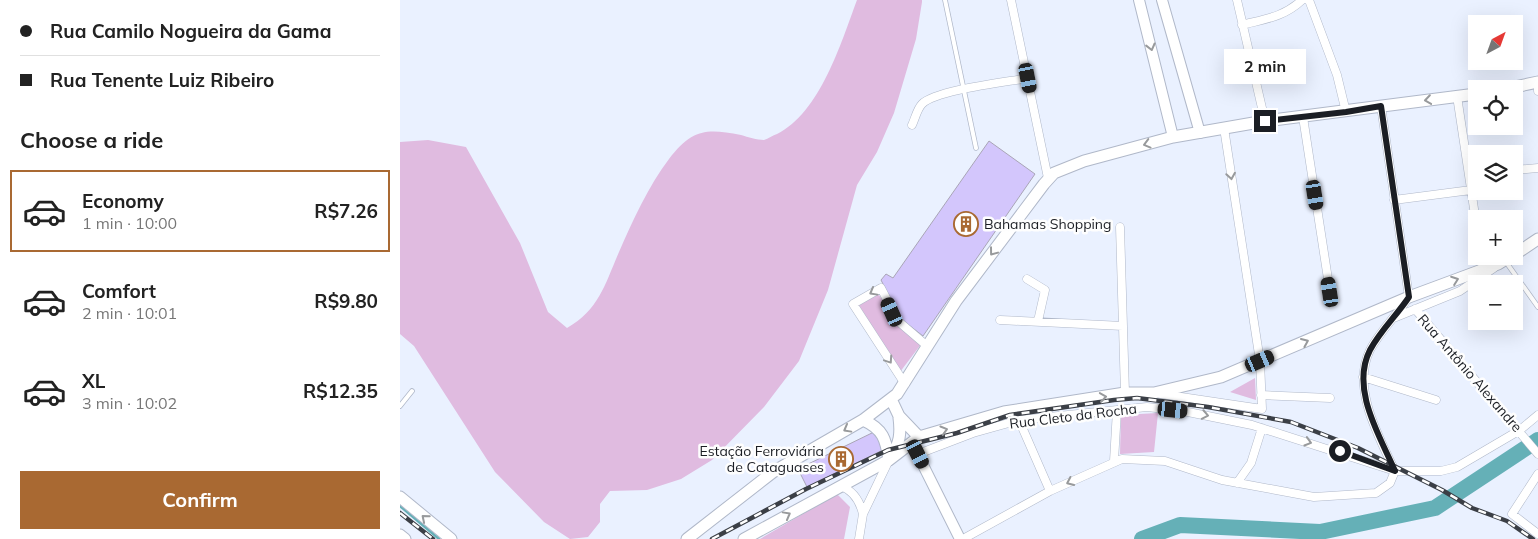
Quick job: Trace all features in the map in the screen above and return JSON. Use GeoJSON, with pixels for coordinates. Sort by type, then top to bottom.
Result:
{"type":"FeatureCollection","features":[{"type":"Feature","properties":{"kind":"main road"},"geometry":{"type":"LineString","coordinates":[[1523,86],[1538,84]]}},
{"type":"Feature","properties":{"kind":"main road"},"geometry":{"type":"LineString","coordinates":[[687,539],[780,467],[863,420],[891,399],[905,384],[926,345],[1048,178],[1084,161],[1174,137],[1265,121],[1468,95]]}},
{"type":"Feature","properties":{"kind":"main road"},"geometry":{"type":"LineString","coordinates":[[1523,249],[1538,239]]}},
{"type":"Feature","properties":{"kind":"main road"},"geometry":{"type":"LineString","coordinates":[[744,539],[916,446],[1004,412],[1125,393],[1154,392],[1221,377],[1409,297],[1484,273],[1497,265]]}},
{"type":"Feature","properties":{"kind":"main road"},"geometry":{"type":"LineString","coordinates":[[891,399],[916,446]]}},
{"type":"Feature","properties":{"kind":"main road"},"geometry":{"type":"LineString","coordinates":[[889,460],[900,441],[899,416]]}},
{"type":"Feature","properties":{"kind":"main road"},"geometry":{"type":"LineString","coordinates":[[863,420],[882,432],[889,460]]}},
{"type":"Feature","properties":{"kind":"main road"},"geometry":{"type":"LineString","coordinates":[[400,497],[451,539]]}},
{"type":"Feature","properties":{"kind":"main road"},"geometry":{"type":"LineString","coordinates":[[400,535],[406,539]]}},
{"type":"Feature","properties":{"kind":"street"},"geometry":{"type":"LineString","coordinates":[[1013,0],[1048,178]]}},
{"type":"Feature","properties":{"kind":"street"},"geometry":{"type":"LineString","coordinates":[[1139,0],[1174,137]]}},
{"type":"Feature","properties":{"kind":"street"},"geometry":{"type":"LineString","coordinates":[[1162,0],[1200,133]]}},
{"type":"Feature","properties":{"kind":"street"},"geometry":{"type":"LineString","coordinates":[[1237,0],[1265,121]]}},
{"type":"Feature","properties":{"kind":"street"},"geometry":{"type":"LineString","coordinates":[[1242,25],[1285,14],[1294,9],[1302,0]]}},
{"type":"Feature","properties":{"kind":"street"},"geometry":{"type":"LineString","coordinates":[[1309,0],[1337,75],[1346,112]]}},
{"type":"Feature","properties":{"kind":"street"},"geometry":{"type":"LineString","coordinates":[[912,125],[924,102],[964,89],[1028,78]]}},
{"type":"Feature","properties":{"kind":"street"},"geometry":{"type":"LineString","coordinates":[[1457,96],[1468,154]]}},
{"type":"Feature","properties":{"kind":"street"},"geometry":{"type":"LineString","coordinates":[[916,446],[962,539],[1050,491],[1114,461],[1144,459],[1165,461],[1222,480],[1314,497],[1376,493],[1390,483],[1395,471],[1370,414],[1363,377],[1370,350],[1409,297],[1381,106]]}},
{"type":"Feature","properties":{"kind":"street"},"geometry":{"type":"LineString","coordinates":[[1303,117],[1330,292]]}},
{"type":"Feature","properties":{"kind":"street"},"geometry":{"type":"LineString","coordinates":[[1154,392],[1262,409],[1260,361],[1224,128]]}},
{"type":"Feature","properties":{"kind":"street"},"geometry":{"type":"LineString","coordinates":[[1523,169],[1538,168]]}},
{"type":"Feature","properties":{"kind":"street"},"geometry":{"type":"LineString","coordinates":[[1394,200],[1468,190]]}},
{"type":"Feature","properties":{"kind":"street"},"geometry":{"type":"LineString","coordinates":[[1120,227],[1125,393]]}},
{"type":"Feature","properties":{"kind":"street"},"geometry":{"type":"LineString","coordinates":[[1394,318],[1460,291],[1484,273],[1483,265]]}},
{"type":"Feature","properties":{"kind":"street"},"geometry":{"type":"LineString","coordinates":[[1027,279],[1045,290],[1038,321]]}},
{"type":"Feature","properties":{"kind":"street"},"geometry":{"type":"LineString","coordinates":[[905,384],[853,304],[881,288],[898,321],[926,345]]}},
{"type":"Feature","properties":{"kind":"street","name":"Rua Antônio Alexandre"},"geometry":{"type":"LineString","coordinates":[[1415,309],[1538,454]]}},
{"type":"Feature","properties":{"kind":"street"},"geometry":{"type":"LineString","coordinates":[[1000,320],[1123,326]]}},
{"type":"Feature","properties":{"kind":"street"},"geometry":{"type":"LineString","coordinates":[[1363,377],[1436,400]]}},
{"type":"Feature","properties":{"kind":"street"},"geometry":{"type":"LineString","coordinates":[[1261,395],[1330,398]]}},
{"type":"Feature","properties":{"kind":"street","name":"Rua Cleto da Rocha"},"geometry":{"type":"LineString","coordinates":[[916,446],[1019,420],[1147,407],[1183,411],[1262,428],[1395,471],[1441,471],[1457,467],[1522,434],[1538,415]]}},
{"type":"Feature","properties":{"kind":"street"},"geometry":{"type":"LineString","coordinates":[[1114,461],[1117,410]]}},
{"type":"Feature","properties":{"kind":"street"},"geometry":{"type":"LineString","coordinates":[[1019,420],[1050,491]]}},
{"type":"Feature","properties":{"kind":"street"},"geometry":{"type":"LineString","coordinates":[[1237,482],[1251,463],[1262,428]]}},
{"type":"Feature","properties":{"kind":"street"},"geometry":{"type":"LineString","coordinates":[[859,539],[864,514],[889,460]]}},
{"type":"Feature","properties":{"kind":"street"},"geometry":{"type":"LineString","coordinates":[[1538,474],[1513,509],[1512,516],[1538,534]]}},
{"type":"Feature","properties":{"kind":"street"},"geometry":{"type":"LineString","coordinates":[[840,486],[846,488],[859,501],[864,514]]}},
{"type":"Feature","properties":{"kind":"lane"},"geometry":{"type":"LineString","coordinates":[[945,0],[976,148]]}},
{"type":"Feature","properties":{"kind":"lane"},"geometry":{"type":"LineString","coordinates":[[1511,265],[1538,307]]}},
{"type":"Feature","properties":{"kind":"lane"},"geometry":{"type":"LineString","coordinates":[[400,406],[412,391]]}},
{"type":"Feature","properties":{"kind":"shaded area"},"geometry":{"type":"Polygon","coordinates":[[[857,0],[922,0],[922,2],[916,39],[894,113],[877,152],[857,185],[828,290],[799,361],[764,407],[712,460],[681,479],[647,490],[610,491],[600,504],[600,522],[588,537],[570,539],[544,522],[495,472],[414,346],[400,334],[400,142],[428,140],[466,147],[520,243],[548,312],[567,328],[587,313],[600,295],[641,204],[662,169],[677,149],[693,136],[700,133],[718,132],[764,140],[792,124],[817,94],[827,75],[857,0]]]}},
{"type":"Feature","properties":{"kind":"shaded area"},"geometry":{"type":"Polygon","coordinates":[[[877,292],[902,329],[922,343],[900,372],[858,304],[877,292]]]}},
{"type":"Feature","properties":{"kind":"shaded area"},"geometry":{"type":"Polygon","coordinates":[[[1255,378],[1256,400],[1230,392],[1255,378]]]}},
{"type":"Feature","properties":{"kind":"shaded area"},"geometry":{"type":"Polygon","coordinates":[[[1158,413],[1154,452],[1120,454],[1121,415],[1158,413]]]}},
{"type":"Feature","properties":{"kind":"shaded area"},"geometry":{"type":"Polygon","coordinates":[[[837,494],[850,507],[844,539],[760,539],[837,494]]]}},
{"type":"Feature","properties":{"kind":"building","name":"Bahamas Shopping"},"geometry":{"type":"Polygon","coordinates":[[[989,141],[1035,174],[923,336],[901,319],[881,280],[886,274],[893,278],[989,141]]]}},
{"type":"Feature","properties":{"kind":"building","name":"Estação Ferroviária de Cataguases"},"geometry":{"type":"Polygon","coordinates":[[[876,431],[885,449],[807,487],[798,469],[876,431]]]}},
{"type":"Feature","properties":{"kind":"waterway"},"geometry":{"type":"LineString","coordinates":[[1142,539],[1180,525],[1320,532],[1435,508],[1538,440]]}},
{"type":"Feature","properties":{"kind":"waterway"},"geometry":{"type":"LineString","coordinates":[[400,506],[439,539]]}},
{"type":"Feature","properties":{"kind":"railway"},"geometry":{"type":"LineString","coordinates":[[712,539],[806,489],[888,450],[957,433],[1010,415],[1137,398],[1208,407],[1291,422],[1358,448],[1442,490],[1472,508],[1507,521],[1533,539]]}},
{"type":"Feature","properties":{"kind":"railway"},"geometry":{"type":"LineString","coordinates":[[400,513],[433,539]]}},
{"type":"Feature","properties":{"kind":"place","name":"Bahamas Shopping"},"geometry":{"type":"Point","coordinates":[966,224]}},
{"type":"Feature","properties":{"kind":"place","name":"Estação Ferroviária de Cataguases"},"geometry":{"type":"Point","coordinates":[841,459]}},
{"type":"Feature","properties":{"kind":"route"},"geometry":{"type":"LineString","coordinates":[[1265,121],[1381,106],[1409,297],[1370,350],[1363,377],[1370,414],[1395,471],[1340,451]]}}]}
